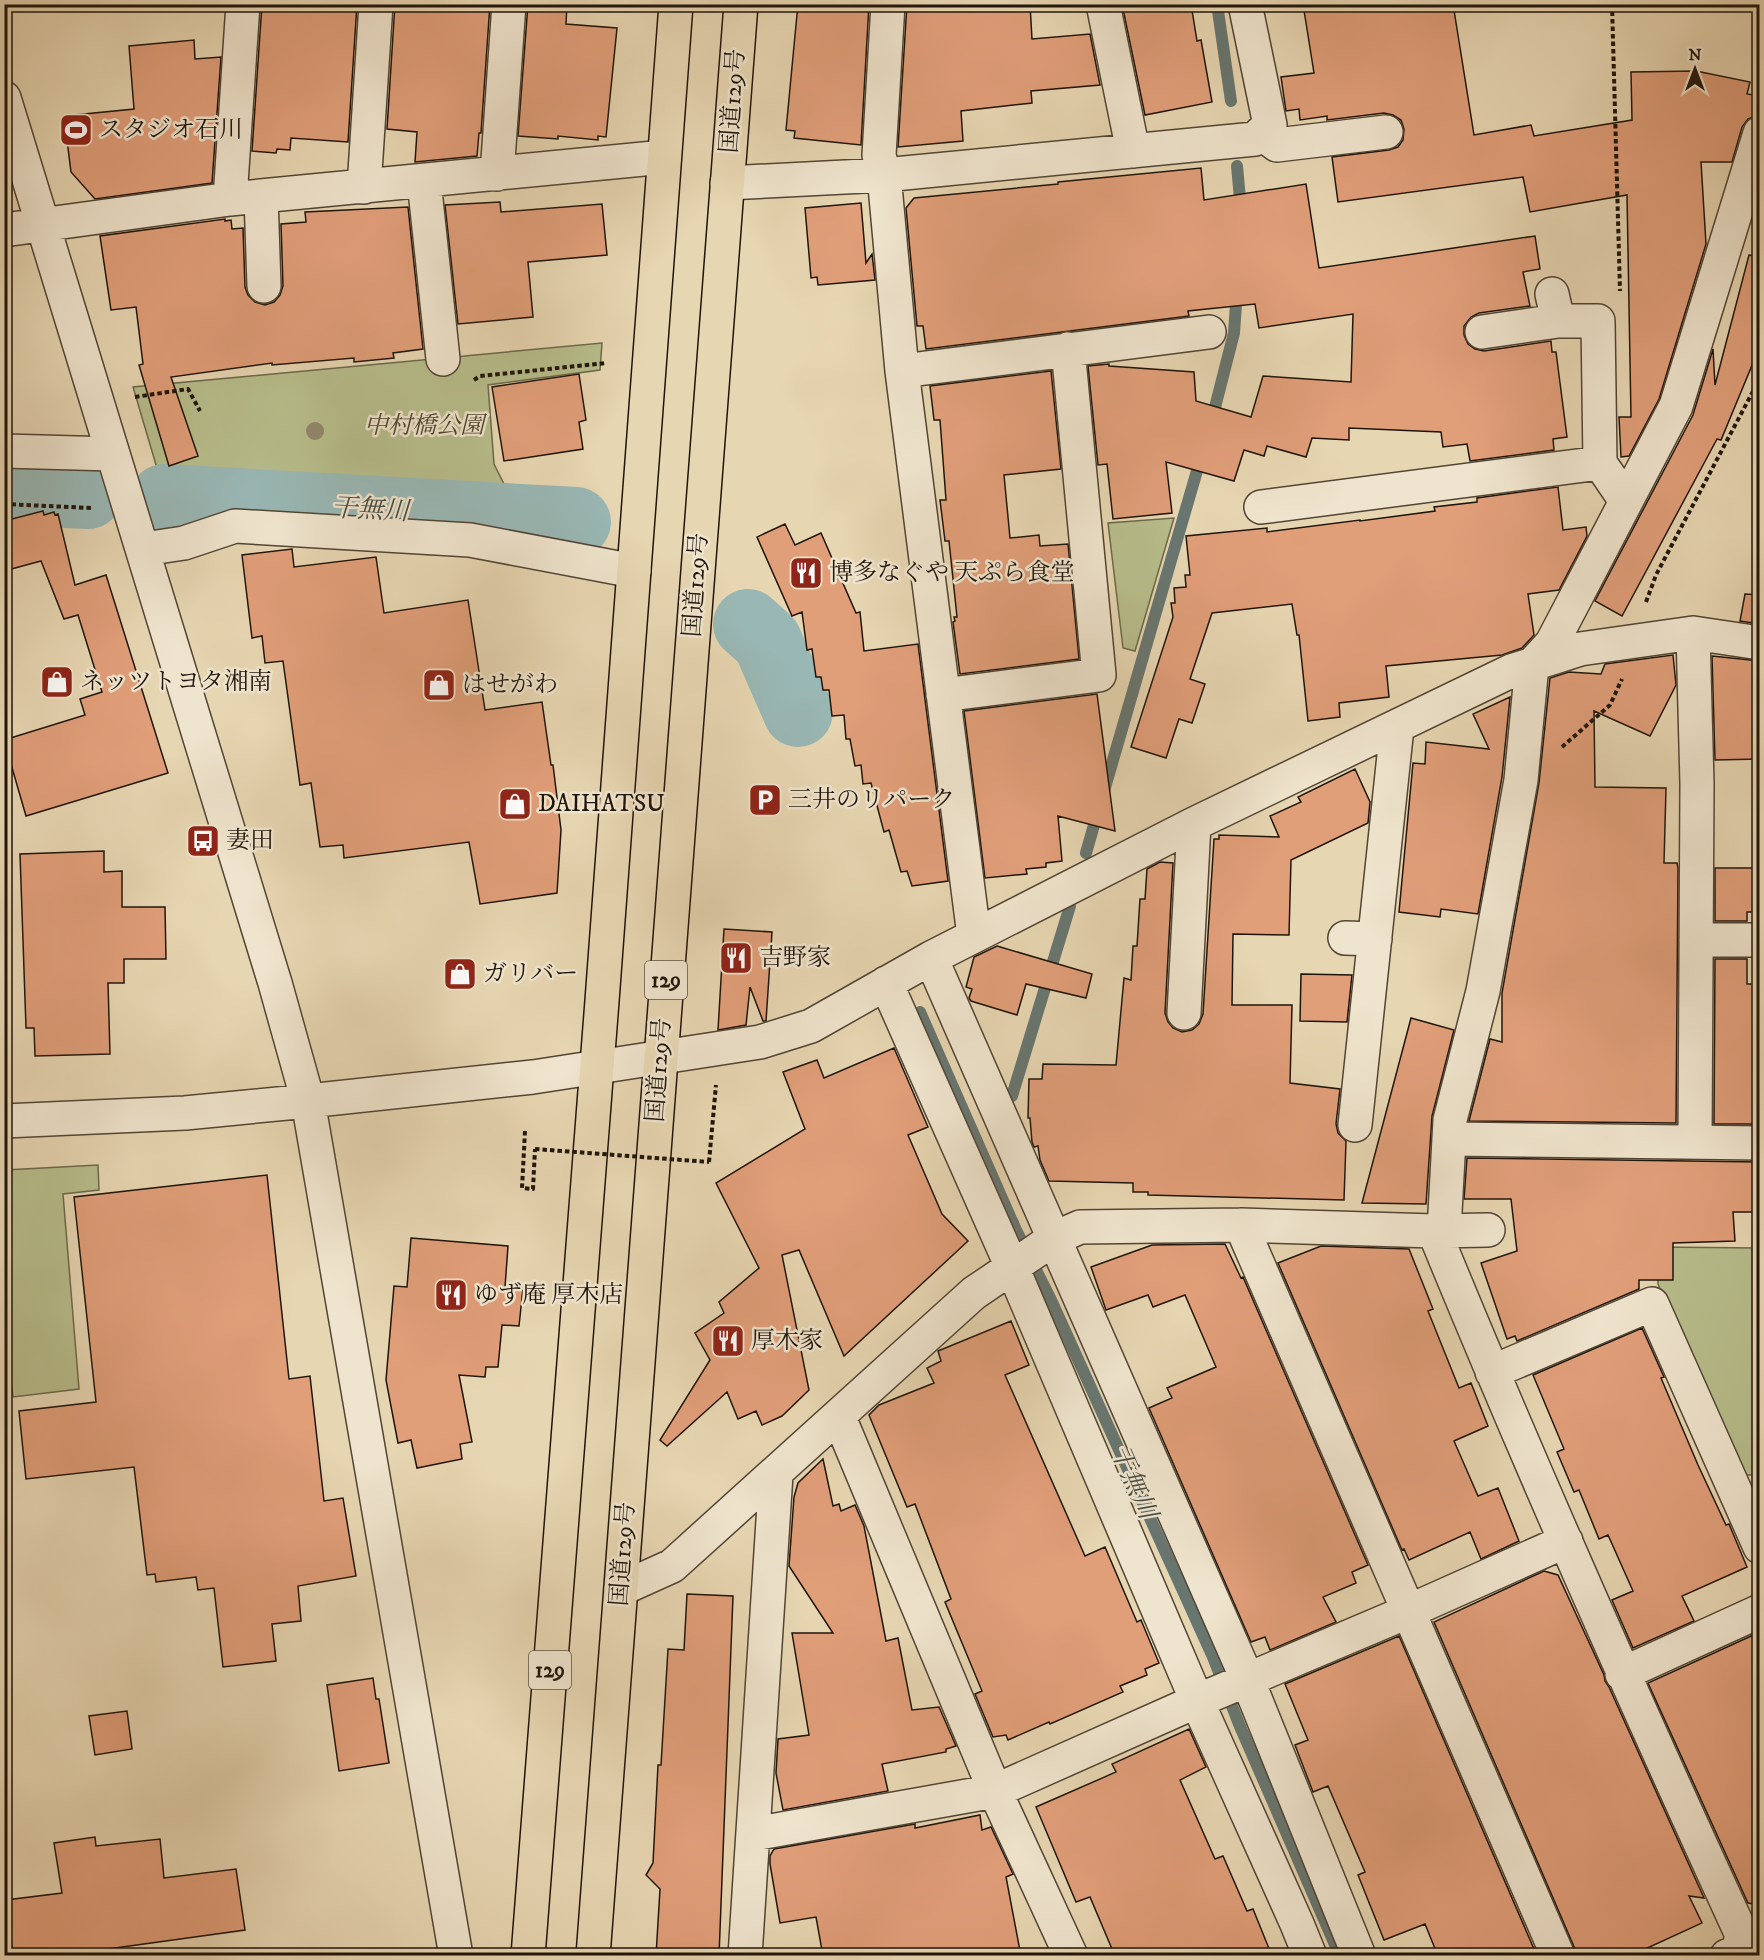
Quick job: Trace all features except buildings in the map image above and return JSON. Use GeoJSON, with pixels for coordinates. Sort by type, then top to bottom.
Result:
{"type":"FeatureCollection","features":[{"type":"Feature","properties":{"kind":"highway","name":"129"},"geometry":{"type":"LineString","coordinates":[[528,1956],[676,4]]}},
{"type":"Feature","properties":{"kind":"highway","name":"国道129号"},"geometry":{"type":"LineString","coordinates":[[593,1956],[741,4]]}},
{"type":"Feature","properties":{"kind":"street"},"geometry":{"type":"LineString","coordinates":[[243,4],[245,198],[264,286]]}},
{"type":"Feature","properties":{"kind":"street"},"geometry":{"type":"LineString","coordinates":[[364,187],[376,4]]}},
{"type":"Feature","properties":{"kind":"street"},"geometry":{"type":"LineString","coordinates":[[497,174],[509,4]]}},
{"type":"Feature","properties":{"kind":"street"},"geometry":{"type":"LineString","coordinates":[[888,4],[879,155],[884,175],[902,370],[974,936]]}},
{"type":"Feature","properties":{"kind":"street"},"geometry":{"type":"LineString","coordinates":[[1103,4],[1133,151]]}},
{"type":"Feature","properties":{"kind":"street"},"geometry":{"type":"LineString","coordinates":[[727,183],[884,175],[1256,139],[1270,125],[1245,4]]}},
{"type":"Feature","properties":{"kind":"street"},"geometry":{"type":"LineString","coordinates":[[4,98],[276,983],[308,1101],[456,1956]]}},
{"type":"Feature","properties":{"kind":"street"},"geometry":{"type":"LineString","coordinates":[[1261,133],[1277,146],[1386,132]]}},
{"type":"Feature","properties":{"kind":"street"},"geometry":{"type":"LineString","coordinates":[[1727,1956],[1738,1951],[1742,1935],[1622,1674],[1492,1372],[1439,1231],[1450,1120],[1483,991],[1521,780],[1532,665],[1552,643],[1676,406],[1760,133]]}},
{"type":"Feature","properties":{"kind":"street"},"geometry":{"type":"LineString","coordinates":[[4,230],[245,198],[664,157]]}},
{"type":"Feature","properties":{"kind":"street"},"geometry":{"type":"LineString","coordinates":[[424,181],[443,359]]}},
{"type":"Feature","properties":{"kind":"street"},"geometry":{"type":"LineString","coordinates":[[1482,332],[1555,307],[1598,321],[1600,463],[1626,501]]}},
{"type":"Feature","properties":{"kind":"street"},"geometry":{"type":"LineString","coordinates":[[902,370],[1209,332]]}},
{"type":"Feature","properties":{"kind":"street"},"geometry":{"type":"LineString","coordinates":[[943,695],[1099,675],[1068,349]]}},
{"type":"Feature","properties":{"kind":"street"},"geometry":{"type":"LineString","coordinates":[[4,451],[113,454]]}},
{"type":"Feature","properties":{"kind":"street"},"geometry":{"type":"LineString","coordinates":[[1261,507],[1420,472],[1600,463]]}},
{"type":"Feature","properties":{"kind":"street"},"geometry":{"type":"LineString","coordinates":[[144,549],[184,543],[235,525],[470,540],[634,571]]}},
{"type":"Feature","properties":{"kind":"street"},"geometry":{"type":"LineString","coordinates":[[1693,633],[1697,784],[1695,1142]]}},
{"type":"Feature","properties":{"kind":"street"},"geometry":{"type":"LineString","coordinates":[[4,1121],[185,1113],[308,1101],[533,1077],[760,1042],[811,1026],[931,958],[1194,824],[1511,671],[1580,649],[1693,633],[1760,643]]}},
{"type":"Feature","properties":{"kind":"street"},"geometry":{"type":"LineString","coordinates":[[1355,1125],[1360,938],[1397,727]]}},
{"type":"Feature","properties":{"kind":"street"},"geometry":{"type":"LineString","coordinates":[[1184,1013],[1194,824]]}},
{"type":"Feature","properties":{"kind":"street"},"geometry":{"type":"LineString","coordinates":[[1696,940],[1760,940]]}},
{"type":"Feature","properties":{"kind":"street"},"geometry":{"type":"LineString","coordinates":[[931,958],[1033,1253],[1201,1699],[1310,1956]]}},
{"type":"Feature","properties":{"kind":"street"},"geometry":{"type":"LineString","coordinates":[[886,983],[1033,1253],[1242,1683],[1359,1956]]}},
{"type":"Feature","properties":{"kind":"street"},"geometry":{"type":"LineString","coordinates":[[1449,1139],[1760,1143]]}},
{"type":"Feature","properties":{"kind":"street"},"geometry":{"type":"LineString","coordinates":[[1241,1225],[1558,1956]]}},
{"type":"Feature","properties":{"kind":"street"},"geometry":{"type":"LineString","coordinates":[[621,1589],[672,1566],[974,1293],[1033,1253],[1080,1227],[1241,1225],[1439,1231],[1488,1230]]}},
{"type":"Feature","properties":{"kind":"street"},"geometry":{"type":"LineString","coordinates":[[1492,1372],[1652,1304],[1760,1547]]}},
{"type":"Feature","properties":{"kind":"street"},"geometry":{"type":"LineString","coordinates":[[839,1417],[996,1791],[1071,1956]]}},
{"type":"Feature","properties":{"kind":"street"},"geometry":{"type":"LineString","coordinates":[[745,1956],[776,1474]]}},
{"type":"Feature","properties":{"kind":"street"},"geometry":{"type":"LineString","coordinates":[[754,1834],[996,1791],[1201,1699],[1407,1612],[1566,1541]]}},
{"type":"Feature","properties":{"kind":"street"},"geometry":{"type":"LineString","coordinates":[[1622,1674],[1760,1611]]}},
{"type":"Feature","properties":{"kind":"path"},"geometry":{"type":"LineString","coordinates":[[1598,321],[1620,302],[1612,4]]}},
{"type":"Feature","properties":{"kind":"path"},"geometry":{"type":"LineString","coordinates":[[471,382],[480,376],[607,363]]}},
{"type":"Feature","properties":{"kind":"path"},"geometry":{"type":"LineString","coordinates":[[1521,780],[1610,705],[1632,659],[1632,641],[1656,575],[1760,378]]}},
{"type":"Feature","properties":{"kind":"path"},"geometry":{"type":"LineString","coordinates":[[133,397],[188,389],[200,411]]}},
{"type":"Feature","properties":{"kind":"path"},"geometry":{"type":"LineString","coordinates":[[4,504],[98,509]]}},
{"type":"Feature","properties":{"kind":"path"},"geometry":{"type":"LineString","coordinates":[[525,1131],[522,1188],[533,1189],[535,1149],[709,1162],[714,1086],[722,1081]]}},
{"type":"Feature","properties":{"kind":"green space","name":"中村橋公園"},"geometry":{"type":"Polygon","coordinates":[[[602,343],[600,370],[488,385],[494,464],[511,498],[159,475],[133,387],[602,343]]]}},
{"type":"Feature","properties":{"kind":"green space"},"geometry":{"type":"Polygon","coordinates":[[[1174,518],[1135,651],[1123,648],[1108,523],[1174,518]]]}},
{"type":"Feature","properties":{"kind":"green space"},"geometry":{"type":"Polygon","coordinates":[[[98,1165],[99,1190],[63,1194],[79,1389],[13,1397],[4,1327],[5,1170],[98,1165]]]}},
{"type":"Feature","properties":{"kind":"green space"},"geometry":{"type":"Polygon","coordinates":[[[1657,1247],[1759,1248],[1759,1475],[1742,1475],[1658,1284],[1657,1247]]]}},
{"type":"Feature","properties":{"kind":"waterway"},"geometry":{"type":"LineString","coordinates":[[1217,4],[1231,101]]}},
{"type":"Feature","properties":{"kind":"waterway"},"geometry":{"type":"LineString","coordinates":[[1237,166],[1241,210]]}},
{"type":"Feature","properties":{"kind":"waterway"},"geometry":{"type":"LineString","coordinates":[[1211,423],[1234,333],[1237,290]]}},
{"type":"Feature","properties":{"kind":"waterway"},"geometry":{"type":"LineString","coordinates":[[1104,791],[1201,457]]}},
{"type":"Feature","properties":{"kind":"waterway","name":"干無川"},"geometry":{"type":"LineString","coordinates":[[4,490],[88,494]]}},
{"type":"Feature","properties":{"kind":"waterway","name":"干無川"},"geometry":{"type":"LineString","coordinates":[[164,499],[576,522]]}},
{"type":"Feature","properties":{"kind":"waterway","name":"干無川"},"geometry":{"type":"LineString","coordinates":[[748,624],[767,641],[798,712]]}},
{"type":"Feature","properties":{"kind":"waterway"},"geometry":{"type":"LineString","coordinates":[[1086,853],[1098,811]]}},
{"type":"Feature","properties":{"kind":"waterway"},"geometry":{"type":"LineString","coordinates":[[1012,1096],[1070,906]]}},
{"type":"Feature","properties":{"kind":"waterway","name":"干無川"},"geometry":{"type":"LineString","coordinates":[[920,1012],[1016,1230],[1051,1300],[1213,1657],[1239,1724],[1340,1956]]}},
{"type":"Feature","properties":{"kind":"place","name":"スタジオ石川"},"geometry":{"type":"Point","coordinates":[76,130]}},
{"type":"Feature","properties":{"kind":"place","name":"博多なぐや 天ぷら食堂"},"geometry":{"type":"Point","coordinates":[806,573]}},
{"type":"Feature","properties":{"kind":"place","name":"ネッツトヨタ湘南"},"geometry":{"type":"Point","coordinates":[57,682]}},
{"type":"Feature","properties":{"kind":"place","name":"はせがわ"},"geometry":{"type":"Point","coordinates":[439,685]}},
{"type":"Feature","properties":{"kind":"place","name":"三井のリパーク"},"geometry":{"type":"Point","coordinates":[765,800]}},
{"type":"Feature","properties":{"kind":"place","name":"DAIHATSU"},"geometry":{"type":"Point","coordinates":[515,804]}},
{"type":"Feature","properties":{"kind":"place","name":"妻田"},"geometry":{"type":"Point","coordinates":[203,841]}},
{"type":"Feature","properties":{"kind":"place","name":"吉野家"},"geometry":{"type":"Point","coordinates":[736,958]}},
{"type":"Feature","properties":{"kind":"place","name":"ガリバー"},"geometry":{"type":"Point","coordinates":[460,974]}},
{"type":"Feature","properties":{"kind":"place","name":"ゆず庵 厚木店"},"geometry":{"type":"Point","coordinates":[451,1295]}},
{"type":"Feature","properties":{"kind":"place","name":"厚木家"},"geometry":{"type":"Point","coordinates":[728,1341]}}]}
